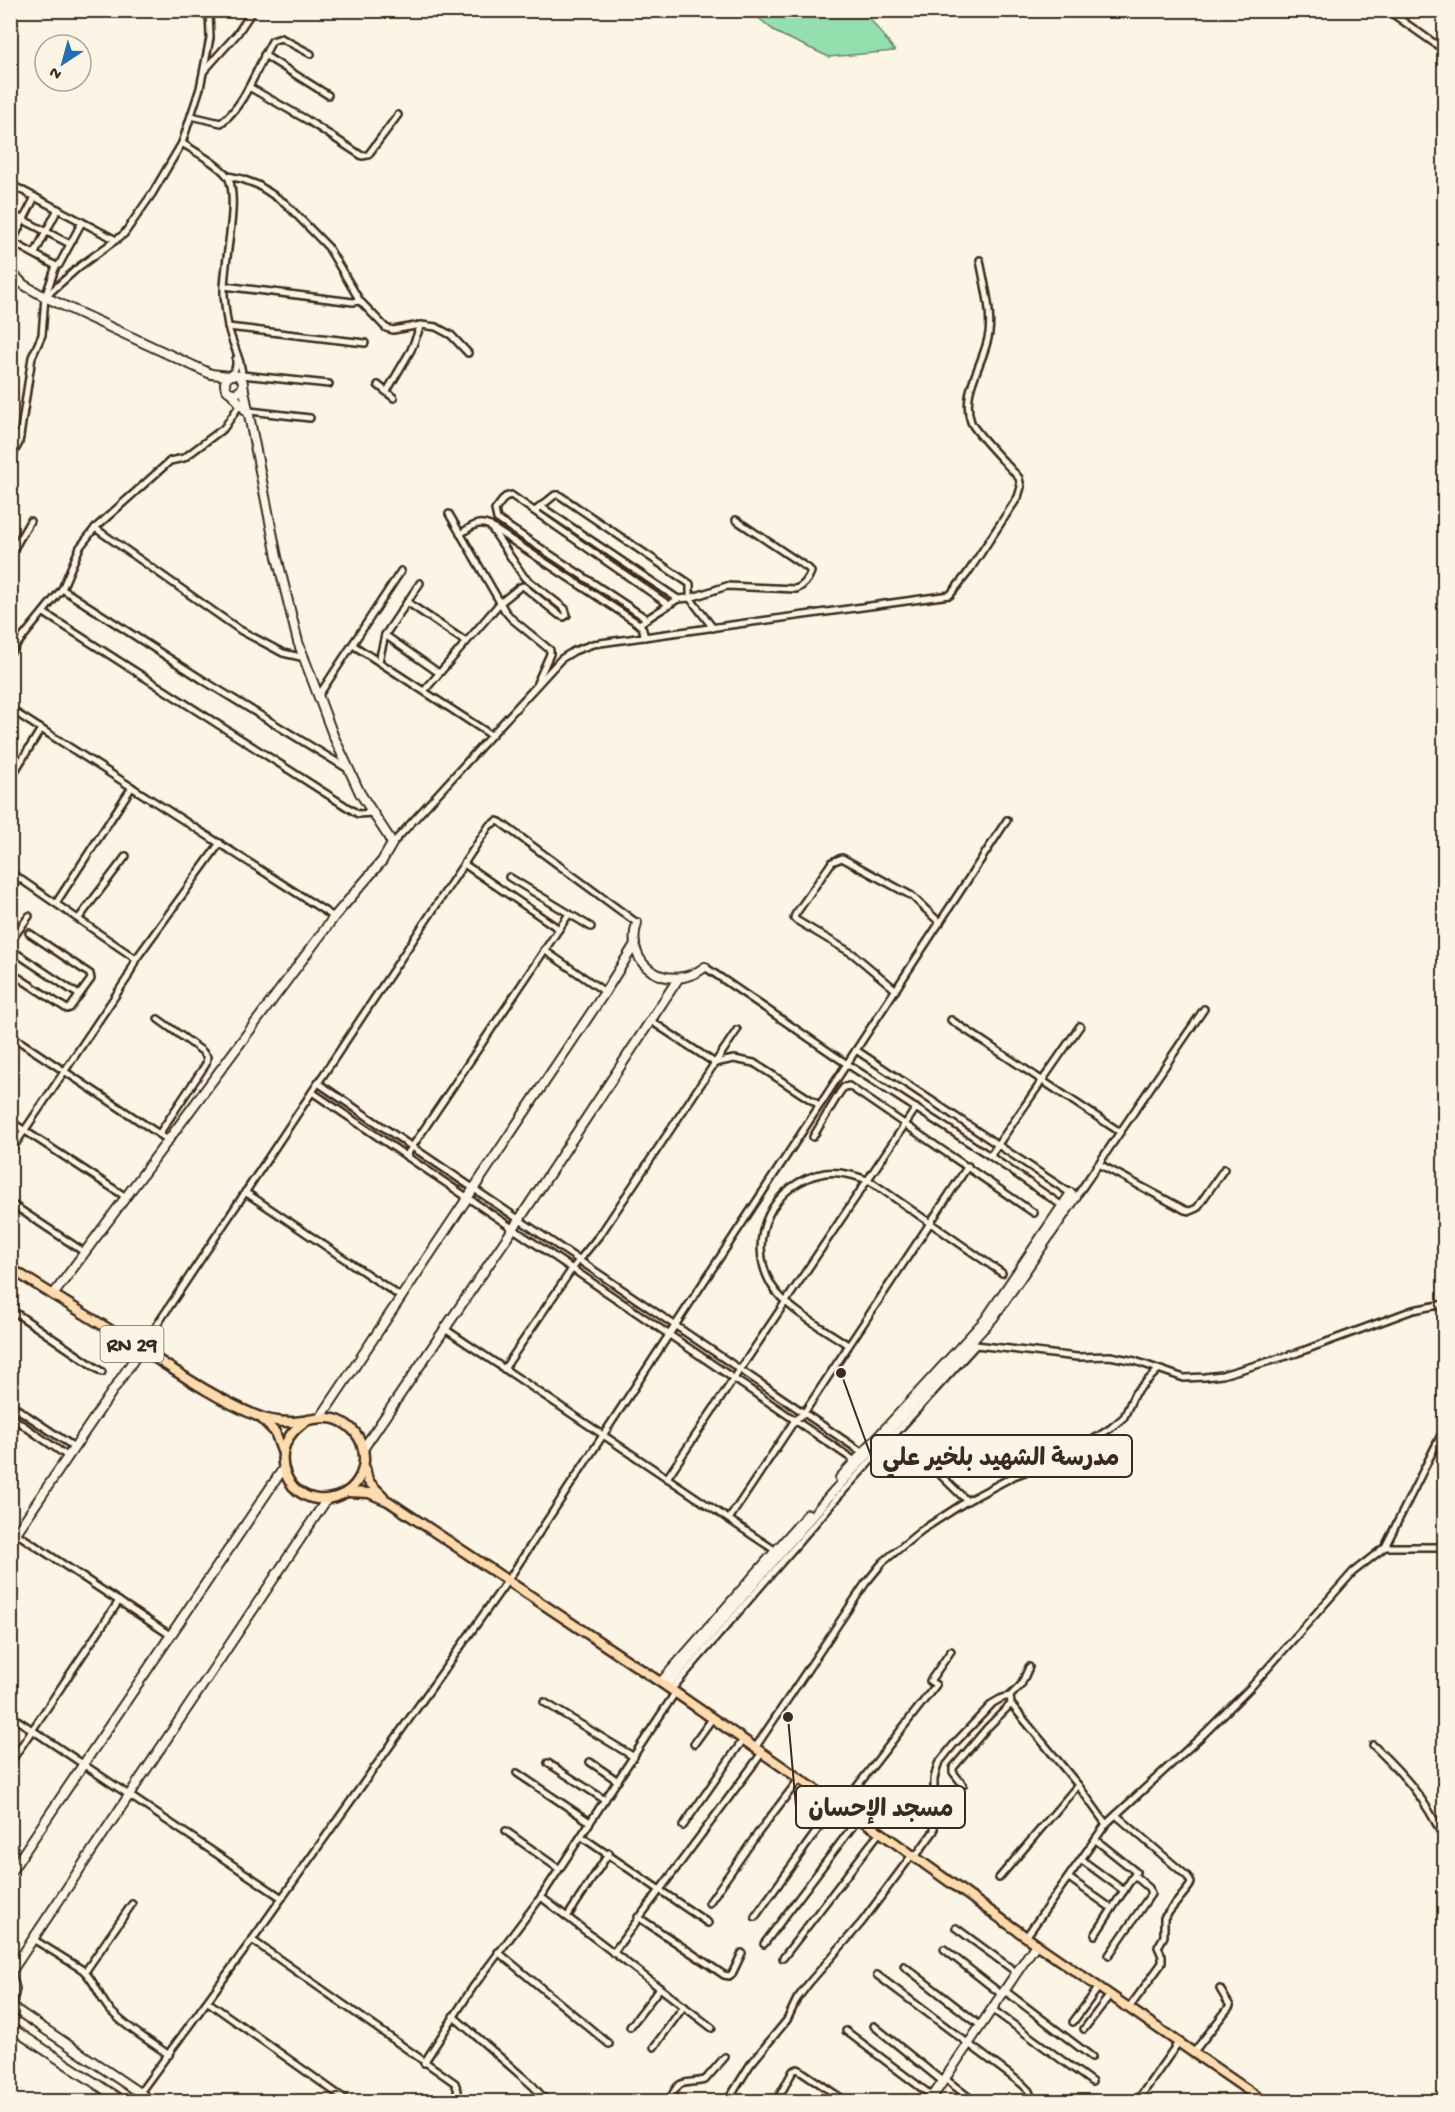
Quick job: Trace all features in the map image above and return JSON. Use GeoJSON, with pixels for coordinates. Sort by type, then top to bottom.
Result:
{"type":"FeatureCollection","features":[{"type":"Feature","properties":{"kind":"main road","name":"RN 29"},"geometry":{"type":"LineString","coordinates":[[10,1268],[213,1394],[257,1416],[282,1422],[321,1417]]}},
{"type":"Feature","properties":{"kind":"main road","name":"RN 29"},"geometry":{"type":"LineString","coordinates":[[257,1416],[275,1432],[281,1447],[283,1469]]}},
{"type":"Feature","properties":{"kind":"main road"},"geometry":{"type":"LineString","coordinates":[[321,1417],[339,1420],[355,1432],[363,1449],[368,1481],[388,1501]]}},
{"type":"Feature","properties":{"kind":"main road","name":"RN 29"},"geometry":{"type":"LineString","coordinates":[[282,1455],[284,1444],[290,1434],[298,1425],[308,1420]]}},
{"type":"Feature","properties":{"kind":"main road"},"geometry":{"type":"LineString","coordinates":[[283,1469],[299,1492],[317,1499],[327,1499],[347,1492],[355,1484],[364,1464]]}},
{"type":"Feature","properties":{"kind":"main road"},"geometry":{"type":"LineString","coordinates":[[347,1492],[369,1493],[388,1501],[508,1580],[838,1806],[880,1832],[1026,1937],[1265,2102]]}},
{"type":"Feature","properties":{"kind":"street"},"geometry":{"type":"LineString","coordinates":[[45,297],[80,266],[124,234],[152,194],[182,143],[203,72],[210,38],[209,10]]}},
{"type":"Feature","properties":{"kind":"street"},"geometry":{"type":"LineString","coordinates":[[203,72],[237,34],[253,10]]}},
{"type":"Feature","properties":{"kind":"street"},"geometry":{"type":"LineString","coordinates":[[1387,10],[1444,50]]}},
{"type":"Feature","properties":{"kind":"street"},"geometry":{"type":"LineString","coordinates":[[191,116],[221,123],[228,118],[249,87],[272,40],[281,38],[311,54]]}},
{"type":"Feature","properties":{"kind":"street"},"geometry":{"type":"LineString","coordinates":[[264,55],[328,94]]}},
{"type":"Feature","properties":{"kind":"street"},"geometry":{"type":"LineString","coordinates":[[249,87],[307,120],[362,156],[368,155],[398,115]]}},
{"type":"Feature","properties":{"kind":"street"},"geometry":{"type":"LineString","coordinates":[[182,143],[228,177],[242,178],[258,185],[285,203],[328,247],[360,301],[386,328],[393,330],[421,325],[436,327],[451,335],[468,353]]}},
{"type":"Feature","properties":{"kind":"street"},"geometry":{"type":"LineString","coordinates":[[228,177],[232,203],[224,286],[228,327],[243,380],[277,557],[298,642],[333,735],[372,813],[392,844]]}},
{"type":"Feature","properties":{"kind":"street"},"geometry":{"type":"LineString","coordinates":[[10,184],[116,240]]}},
{"type":"Feature","properties":{"kind":"street"},"geometry":{"type":"LineString","coordinates":[[35,197],[11,241],[56,266]]}},
{"type":"Feature","properties":{"kind":"street"},"geometry":{"type":"LineString","coordinates":[[35,253],[58,209]]}},
{"type":"Feature","properties":{"kind":"street"},"geometry":{"type":"LineString","coordinates":[[10,213],[70,244]]}},
{"type":"Feature","properties":{"kind":"street"},"geometry":{"type":"LineString","coordinates":[[10,460],[20,437],[32,357],[42,335],[45,297],[56,266],[61,263],[82,222]]}},
{"type":"Feature","properties":{"kind":"street"},"geometry":{"type":"LineString","coordinates":[[53,1295],[334,916],[382,861],[392,844],[561,659],[593,644],[950,595],[967,574],[1018,497],[1021,487],[1019,478],[972,425],[967,409],[976,371],[989,334],[990,320],[980,260]]}},
{"type":"Feature","properties":{"kind":"street"},"geometry":{"type":"LineString","coordinates":[[10,271],[24,285],[45,297],[211,374],[250,414],[310,418]]}},
{"type":"Feature","properties":{"kind":"street"},"geometry":{"type":"LineString","coordinates":[[224,286],[360,301]]}},
{"type":"Feature","properties":{"kind":"street"},"geometry":{"type":"LineString","coordinates":[[387,391],[411,350],[421,325]]}},
{"type":"Feature","properties":{"kind":"street"},"geometry":{"type":"LineString","coordinates":[[228,327],[365,343]]}},
{"type":"Feature","properties":{"kind":"street"},"geometry":{"type":"LineString","coordinates":[[225,387],[225,381],[236,366],[236,354]]}},
{"type":"Feature","properties":{"kind":"street"},"geometry":{"type":"LineString","coordinates":[[211,374],[238,375],[243,380],[329,384]]}},
{"type":"Feature","properties":{"kind":"street"},"geometry":{"type":"LineString","coordinates":[[232,394],[238,393],[243,380]]}},
{"type":"Feature","properties":{"kind":"street"},"geometry":{"type":"LineString","coordinates":[[378,385],[394,398]]}},
{"type":"Feature","properties":{"kind":"street"},"geometry":{"type":"LineString","coordinates":[[10,653],[63,589],[80,547],[95,528],[170,461],[184,458],[224,428],[241,403]]}},
{"type":"Feature","properties":{"kind":"street"},"geometry":{"type":"LineString","coordinates":[[10,430],[20,437]]}},
{"type":"Feature","properties":{"kind":"street"},"geometry":{"type":"LineString","coordinates":[[647,619],[497,519],[495,514],[505,497],[511,495],[669,605]]}},
{"type":"Feature","properties":{"kind":"street"},"geometry":{"type":"LineString","coordinates":[[535,511],[555,495],[559,495],[690,584],[690,598],[713,628]]}},
{"type":"Feature","properties":{"kind":"street"},"geometry":{"type":"LineString","coordinates":[[540,507],[678,599]]}},
{"type":"Feature","properties":{"kind":"street"},"geometry":{"type":"LineString","coordinates":[[449,514],[500,603],[512,619],[550,650],[537,685]]}},
{"type":"Feature","properties":{"kind":"street"},"geometry":{"type":"LineString","coordinates":[[639,624],[678,599],[690,598],[727,586],[796,589],[802,587],[811,572],[809,568],[736,520]]}},
{"type":"Feature","properties":{"kind":"street"},"geometry":{"type":"LineString","coordinates":[[10,550],[15,547],[30,521]]}},
{"type":"Feature","properties":{"kind":"street"},"geometry":{"type":"LineString","coordinates":[[460,534],[475,524],[485,523],[639,624],[645,637]]}},
{"type":"Feature","properties":{"kind":"street"},"geometry":{"type":"LineString","coordinates":[[424,691],[500,603],[520,587],[523,586],[560,615],[564,617],[568,612],[524,577],[490,526]]}},
{"type":"Feature","properties":{"kind":"street"},"geometry":{"type":"LineString","coordinates":[[95,528],[240,630],[283,653],[305,658]]}},
{"type":"Feature","properties":{"kind":"street"},"geometry":{"type":"LineString","coordinates":[[319,695],[401,571]]}},
{"type":"Feature","properties":{"kind":"street"},"geometry":{"type":"LineString","coordinates":[[379,662],[385,635],[420,583]]}},
{"type":"Feature","properties":{"kind":"street"},"geometry":{"type":"LineString","coordinates":[[63,589],[206,682],[349,770]]}},
{"type":"Feature","properties":{"kind":"street"},"geometry":{"type":"LineString","coordinates":[[407,602],[466,642]]}},
{"type":"Feature","properties":{"kind":"street"},"geometry":{"type":"LineString","coordinates":[[44,613],[358,814],[372,813]]}},
{"type":"Feature","properties":{"kind":"street"},"geometry":{"type":"LineString","coordinates":[[385,635],[440,673]]}},
{"type":"Feature","properties":{"kind":"street"},"geometry":{"type":"LineString","coordinates":[[353,645],[491,735]]}},
{"type":"Feature","properties":{"kind":"street"},"geometry":{"type":"LineString","coordinates":[[10,709],[334,916]]}},
{"type":"Feature","properties":{"kind":"street"},"geometry":{"type":"LineString","coordinates":[[10,779],[41,729]]}},
{"type":"Feature","properties":{"kind":"street"},"geometry":{"type":"LineString","coordinates":[[56,903],[132,787]]}},
{"type":"Feature","properties":{"kind":"street"},"geometry":{"type":"LineString","coordinates":[[133,2102],[252,1940],[508,1580],[1007,820]]}},
{"type":"Feature","properties":{"kind":"street"},"geometry":{"type":"LineString","coordinates":[[10,1542],[14,1531],[141,1349],[489,826],[497,821],[637,923],[635,944],[641,960],[657,975],[678,979],[688,977],[705,967],[1065,1208]]}},
{"type":"Feature","properties":{"kind":"street"},"geometry":{"type":"LineString","coordinates":[[10,1152],[128,977],[136,959],[220,843]]}},
{"type":"Feature","properties":{"kind":"street"},"geometry":{"type":"LineString","coordinates":[[79,918],[126,856]]}},
{"type":"Feature","properties":{"kind":"street"},"geometry":{"type":"LineString","coordinates":[[896,990],[853,954],[796,920],[795,915],[832,862],[842,858],[912,896],[940,923]]}},
{"type":"Feature","properties":{"kind":"street"},"geometry":{"type":"LineString","coordinates":[[464,864],[559,929]]}},
{"type":"Feature","properties":{"kind":"street"},"geometry":{"type":"LineString","coordinates":[[10,873],[136,959]]}},
{"type":"Feature","properties":{"kind":"street"},"geometry":{"type":"LineString","coordinates":[[509,877],[591,927]]}},
{"type":"Feature","properties":{"kind":"street"},"geometry":{"type":"LineString","coordinates":[[10,892],[19,878]]}},
{"type":"Feature","properties":{"kind":"street"},"geometry":{"type":"LineString","coordinates":[[405,1156],[569,914]]}},
{"type":"Feature","properties":{"kind":"street"},"geometry":{"type":"LineString","coordinates":[[10,942],[28,916]]}},
{"type":"Feature","properties":{"kind":"street"},"geometry":{"type":"LineString","coordinates":[[10,972],[65,1008],[70,1008],[90,979],[90,974],[29,933]]}},
{"type":"Feature","properties":{"kind":"street"},"geometry":{"type":"LineString","coordinates":[[321,1417],[635,944]]}},
{"type":"Feature","properties":{"kind":"street"},"geometry":{"type":"LineString","coordinates":[[10,949],[79,995]]}},
{"type":"Feature","properties":{"kind":"street"},"geometry":{"type":"LineString","coordinates":[[544,950],[605,992]]}},
{"type":"Feature","properties":{"kind":"street"},"geometry":{"type":"LineString","coordinates":[[363,1449],[513,1229],[678,979]]}},
{"type":"Feature","properties":{"kind":"street"},"geometry":{"type":"LineString","coordinates":[[424,2062],[453,2016],[498,1952],[541,1897],[582,1837],[634,1757],[668,1688],[778,1552],[985,1320],[1073,1195],[1099,1164],[1204,1009]]}},
{"type":"Feature","properties":{"kind":"street"},"geometry":{"type":"LineString","coordinates":[[158,1019],[207,1057],[206,1064],[159,1134]]}},
{"type":"Feature","properties":{"kind":"street"},"geometry":{"type":"LineString","coordinates":[[951,1020],[1120,1132]]}},
{"type":"Feature","properties":{"kind":"street"},"geometry":{"type":"LineString","coordinates":[[651,1021],[715,1063],[734,1059],[754,1063],[819,1105]]}},
{"type":"Feature","properties":{"kind":"street"},"geometry":{"type":"LineString","coordinates":[[990,1156],[1080,1026]]}},
{"type":"Feature","properties":{"kind":"street"},"geometry":{"type":"LineString","coordinates":[[504,1369],[572,1269],[602,1232],[737,1030]]}},
{"type":"Feature","properties":{"kind":"street"},"geometry":{"type":"LineString","coordinates":[[10,1035],[168,1140]]}},
{"type":"Feature","properties":{"kind":"street"},"geometry":{"type":"LineString","coordinates":[[856,1050],[1073,1195]]}},
{"type":"Feature","properties":{"kind":"street"},"geometry":{"type":"LineString","coordinates":[[318,1083],[865,1454]]}},
{"type":"Feature","properties":{"kind":"street"},"geometry":{"type":"LineString","coordinates":[[813,1137],[844,1087],[849,1086],[1034,1213]]}},
{"type":"Feature","properties":{"kind":"street"},"geometry":{"type":"LineString","coordinates":[[312,1092],[857,1462]]}},
{"type":"Feature","properties":{"kind":"street"},"geometry":{"type":"LineString","coordinates":[[667,1478],[916,1108]]}},
{"type":"Feature","properties":{"kind":"street"},"geometry":{"type":"LineString","coordinates":[[10,1121],[126,1197]]}},
{"type":"Feature","properties":{"kind":"street"},"geometry":{"type":"LineString","coordinates":[[1099,1164],[1190,1211],[1197,1208],[1224,1169]]}},
{"type":"Feature","properties":{"kind":"street"},"geometry":{"type":"LineString","coordinates":[[729,1519],[795,1420],[804,1413],[968,1166]]}},
{"type":"Feature","properties":{"kind":"street"},"geometry":{"type":"LineString","coordinates":[[848,1344],[786,1302],[772,1286],[765,1269],[761,1250],[762,1232],[768,1215],[777,1200],[806,1178],[827,1173],[847,1173],[868,1180],[1002,1273]]}},
{"type":"Feature","properties":{"kind":"street"},"geometry":{"type":"LineString","coordinates":[[245,1192],[401,1297]]}},
{"type":"Feature","properties":{"kind":"street"},"geometry":{"type":"LineString","coordinates":[[10,1203],[84,1252]]}},
{"type":"Feature","properties":{"kind":"street"},"geometry":{"type":"LineString","coordinates":[[668,1688],[976,1345],[1077,1357],[1110,1356],[1135,1361],[1184,1378],[1222,1375],[1297,1353],[1413,1311],[1444,1304]]}},
{"type":"Feature","properties":{"kind":"street"},"geometry":{"type":"LineString","coordinates":[[10,1309],[102,1372]]}},
{"type":"Feature","properties":{"kind":"street"},"geometry":{"type":"LineString","coordinates":[[445,1329],[778,1552]]}},
{"type":"Feature","properties":{"kind":"street"},"geometry":{"type":"LineString","coordinates":[[613,1953],[759,1751],[865,1584],[883,1562],[922,1530],[967,1501],[1014,1476],[1068,1456],[1094,1440],[1124,1417],[1135,1393],[1158,1370]]}},
{"type":"Feature","properties":{"kind":"street"},"geometry":{"type":"LineString","coordinates":[[10,1404],[74,1447]]}},
{"type":"Feature","properties":{"kind":"street"},"geometry":{"type":"LineString","coordinates":[[10,1416],[68,1456]]}},
{"type":"Feature","properties":{"kind":"street"},"geometry":{"type":"LineString","coordinates":[[1026,1937],[1106,1824],[1203,1735],[1251,1687],[1353,1572],[1385,1547],[1444,1429]]}},
{"type":"Feature","properties":{"kind":"street"},"geometry":{"type":"LineString","coordinates":[[917,1452],[967,1501]]}},
{"type":"Feature","properties":{"kind":"street"},"geometry":{"type":"LineString","coordinates":[[10,1873],[283,1469]]}},
{"type":"Feature","properties":{"kind":"street"},"geometry":{"type":"LineString","coordinates":[[153,2102],[11,2008],[15,1989],[11,1972],[327,1499]]}},
{"type":"Feature","properties":{"kind":"street"},"geometry":{"type":"LineString","coordinates":[[14,1531],[170,1635]]}},
{"type":"Feature","properties":{"kind":"street"},"geometry":{"type":"LineString","coordinates":[[1385,1547],[1444,1547]]}},
{"type":"Feature","properties":{"kind":"street"},"geometry":{"type":"LineString","coordinates":[[10,1763],[119,1601]]}},
{"type":"Feature","properties":{"kind":"street"},"geometry":{"type":"LineString","coordinates":[[755,1917],[838,1806],[936,1685],[930,1681],[951,1651]]}},
{"type":"Feature","properties":{"kind":"street"},"geometry":{"type":"LineString","coordinates":[[727,2102],[750,2065],[787,2020],[797,1999],[809,1983],[862,1922],[934,1831],[934,1779],[938,1764],[993,1703],[1010,1696],[1021,1685],[1029,1667]]}},
{"type":"Feature","properties":{"kind":"street"},"geometry":{"type":"LineString","coordinates":[[1010,1696],[1011,1704],[1078,1785],[1106,1824]]}},
{"type":"Feature","properties":{"kind":"street"},"geometry":{"type":"LineString","coordinates":[[544,1702],[634,1757]]}},
{"type":"Feature","properties":{"kind":"street"},"geometry":{"type":"LineString","coordinates":[[963,1785],[953,1772],[953,1768],[1011,1704]]}},
{"type":"Feature","properties":{"kind":"street"},"geometry":{"type":"LineString","coordinates":[[10,1715],[282,1898]]}},
{"type":"Feature","properties":{"kind":"street"},"geometry":{"type":"LineString","coordinates":[[694,1744],[712,1719]]}},
{"type":"Feature","properties":{"kind":"street"},"geometry":{"type":"LineString","coordinates":[[683,1826],[743,1740]]}},
{"type":"Feature","properties":{"kind":"street"},"geometry":{"type":"LineString","coordinates":[[1373,1745],[1402,1773],[1429,1807],[1444,1839]]}},
{"type":"Feature","properties":{"kind":"street"},"geometry":{"type":"LineString","coordinates":[[590,1762],[618,1781]]}},
{"type":"Feature","properties":{"kind":"street"},"geometry":{"type":"LineString","coordinates":[[548,1763],[605,1800]]}},
{"type":"Feature","properties":{"kind":"street"},"geometry":{"type":"LineString","coordinates":[[517,1773],[590,1822]]}},
{"type":"Feature","properties":{"kind":"street"},"geometry":{"type":"LineString","coordinates":[[710,1903],[758,1833],[800,1778]]}},
{"type":"Feature","properties":{"kind":"street"},"geometry":{"type":"LineString","coordinates":[[999,1878],[1078,1785]]}},
{"type":"Feature","properties":{"kind":"street"},"geometry":{"type":"LineString","coordinates":[[1116,1815],[1188,1877],[1191,1883],[1164,1918],[1164,1936],[1158,1947],[1162,1963],[1129,2008]]}},
{"type":"Feature","properties":{"kind":"street"},"geometry":{"type":"LineString","coordinates":[[764,1944],[859,1818]]}},
{"type":"Feature","properties":{"kind":"street"},"geometry":{"type":"LineString","coordinates":[[506,1831],[559,1869]]}},
{"type":"Feature","properties":{"kind":"street"},"geometry":{"type":"LineString","coordinates":[[783,1958],[880,1832]]}},
{"type":"Feature","properties":{"kind":"street"},"geometry":{"type":"LineString","coordinates":[[582,1837],[708,1923]]}},
{"type":"Feature","properties":{"kind":"street"},"geometry":{"type":"LineString","coordinates":[[1095,1935],[1111,1908],[1135,1876],[1135,1870],[1096,1840]]}},
{"type":"Feature","properties":{"kind":"street"},"geometry":{"type":"LineString","coordinates":[[567,1917],[609,1854]]}},
{"type":"Feature","properties":{"kind":"street"},"geometry":{"type":"LineString","coordinates":[[1082,1860],[1124,1891]]}},
{"type":"Feature","properties":{"kind":"street"},"geometry":{"type":"LineString","coordinates":[[1109,1955],[1151,1894],[1149,1887],[1135,1876]]}},
{"type":"Feature","properties":{"kind":"street"},"geometry":{"type":"LineString","coordinates":[[1069,1878],[1111,1908]]}},
{"type":"Feature","properties":{"kind":"street"},"geometry":{"type":"LineString","coordinates":[[541,1897],[712,2028]]}},
{"type":"Feature","properties":{"kind":"street"},"geometry":{"type":"LineString","coordinates":[[85,1972],[132,1905]]}},
{"type":"Feature","properties":{"kind":"street"},"geometry":{"type":"LineString","coordinates":[[638,1917],[724,1975],[732,1974],[742,1953]]}},
{"type":"Feature","properties":{"kind":"street"},"geometry":{"type":"LineString","coordinates":[[956,1928],[1016,1972]]}},
{"type":"Feature","properties":{"kind":"street"},"geometry":{"type":"LineString","coordinates":[[33,1939],[85,1972],[103,2002],[115,2015],[169,2055]]}},
{"type":"Feature","properties":{"kind":"street"},"geometry":{"type":"LineString","coordinates":[[252,1940],[455,2083],[458,2091],[453,2102]]}},
{"type":"Feature","properties":{"kind":"street"},"geometry":{"type":"LineString","coordinates":[[846,2031],[931,2098],[1036,1944]]}},
{"type":"Feature","properties":{"kind":"street"},"geometry":{"type":"LineString","coordinates":[[944,1949],[1092,2057]]}},
{"type":"Feature","properties":{"kind":"street"},"geometry":{"type":"LineString","coordinates":[[498,1952],[609,2044]]}},
{"type":"Feature","properties":{"kind":"street"},"geometry":{"type":"LineString","coordinates":[[904,1966],[981,2026]]}},
{"type":"Feature","properties":{"kind":"street"},"geometry":{"type":"LineString","coordinates":[[877,1975],[1022,2084],[1029,2091],[1034,2102]]}},
{"type":"Feature","properties":{"kind":"street"},"geometry":{"type":"LineString","coordinates":[[1073,2022],[1099,1987]]}},
{"type":"Feature","properties":{"kind":"street"},"geometry":{"type":"LineString","coordinates":[[630,2026],[660,1988]]}},
{"type":"Feature","properties":{"kind":"street"},"geometry":{"type":"LineString","coordinates":[[1193,2053],[1230,2006],[1220,1989]]}},
{"type":"Feature","properties":{"kind":"street"},"geometry":{"type":"LineString","coordinates":[[1084,2029],[1110,1995]]}},
{"type":"Feature","properties":{"kind":"street"},"geometry":{"type":"LineString","coordinates":[[208,2001],[349,2102]]}},
{"type":"Feature","properties":{"kind":"street"},"geometry":{"type":"LineString","coordinates":[[654,2047],[684,2006]]}},
{"type":"Feature","properties":{"kind":"street"},"geometry":{"type":"LineString","coordinates":[[992,2009],[1092,2082]]}},
{"type":"Feature","properties":{"kind":"street"},"geometry":{"type":"LineString","coordinates":[[453,2016],[533,2086],[547,2102]]}},
{"type":"Feature","properties":{"kind":"street"},"geometry":{"type":"LineString","coordinates":[[874,2026],[975,2102]]}},
{"type":"Feature","properties":{"kind":"street"},"geometry":{"type":"LineString","coordinates":[[10,2027],[124,2102]]}},
{"type":"Feature","properties":{"kind":"street"},"geometry":{"type":"LineString","coordinates":[[1140,2097],[1178,2043]]}},
{"type":"Feature","properties":{"kind":"street"},"geometry":{"type":"LineString","coordinates":[[669,2102],[678,2084],[683,2081],[705,2080],[725,2057]]}},
{"type":"Feature","properties":{"kind":"street"},"geometry":{"type":"LineString","coordinates":[[776,2102],[793,2071],[798,2069],[847,2102]]}},
{"type":"Feature","properties":{"kind":"green space"},"geometry":{"type":"Polygon","coordinates":[[[750,11],[864,11],[895,51],[829,57],[777,33],[750,11]]]}},
{"type":"Feature","properties":{"kind":"place","name":"مدرسة الشهيد بلخير علي"},"geometry":{"type":"Point","coordinates":[841,1373]}},
{"type":"Feature","properties":{"kind":"place","name":"مسجد الإحسان"},"geometry":{"type":"Point","coordinates":[788,1717]}}]}
